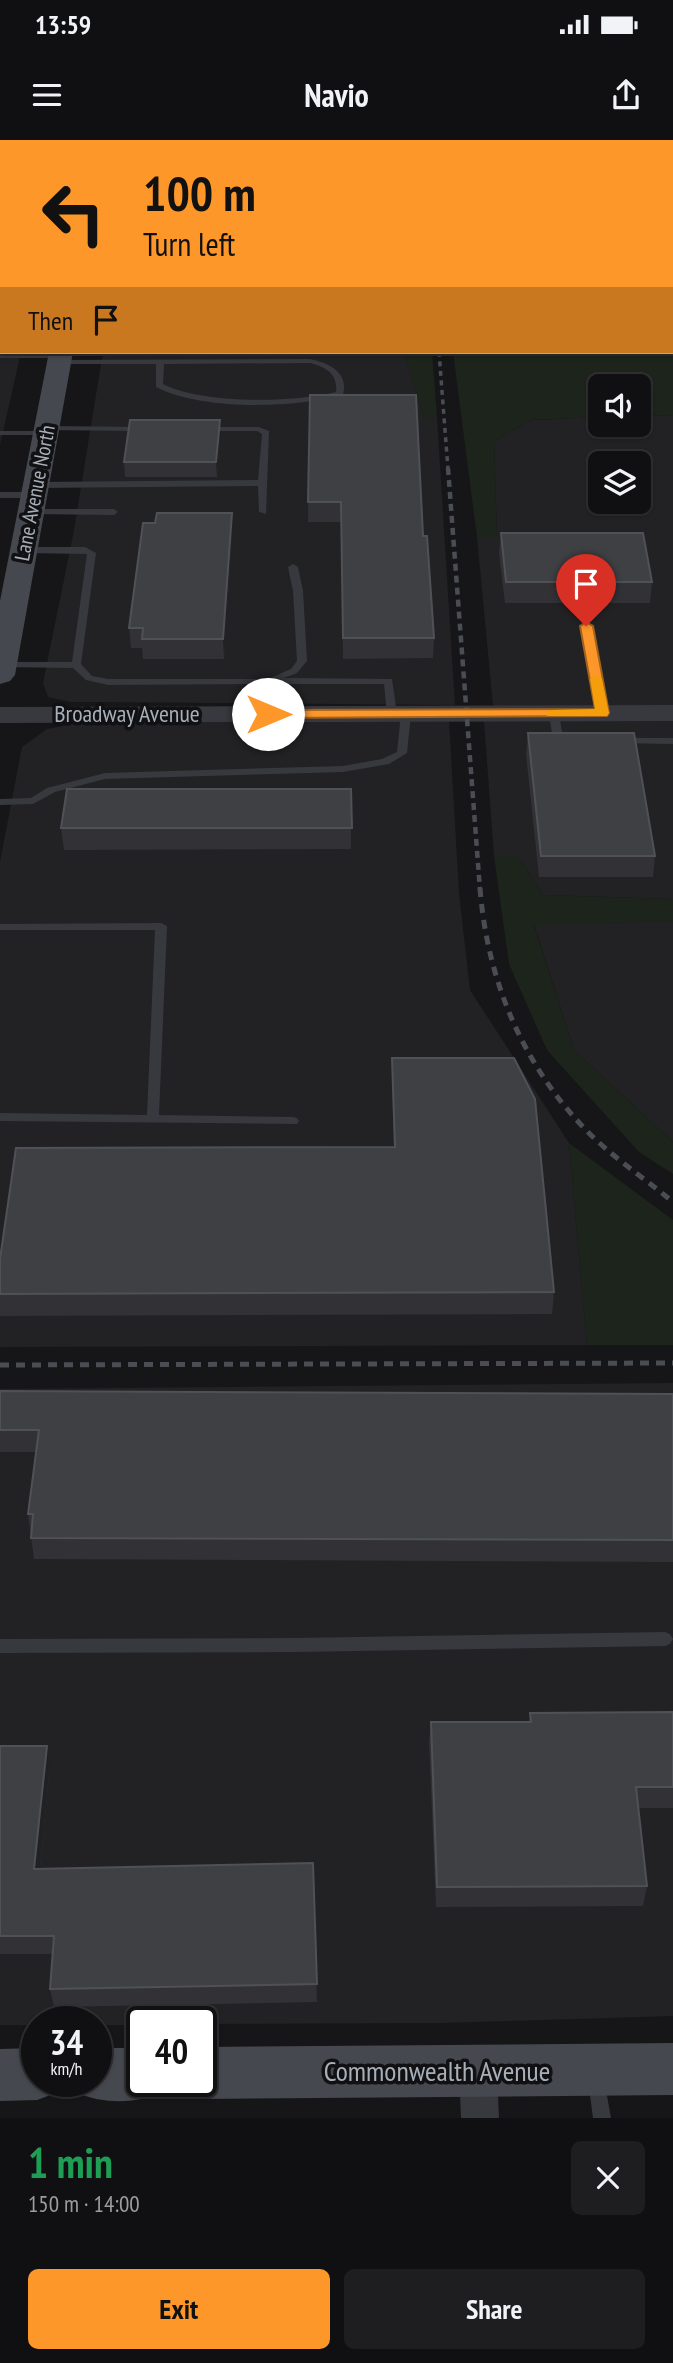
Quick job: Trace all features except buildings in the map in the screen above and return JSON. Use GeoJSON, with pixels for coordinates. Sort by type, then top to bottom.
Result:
{"type":"FeatureCollection","features":[{"type":"Feature","properties":{"kind":"main road","name":"Lane Avenue North"},"geometry":{"type":"LineString","coordinates":[[2,661],[60,357]]}},
{"type":"Feature","properties":{"kind":"main road","name":"Commonwealth Avenue"},"geometry":{"type":"LineString","coordinates":[[217,2074],[479,2095],[599,2094],[673,2069]]}},
{"type":"Feature","properties":{"kind":"main road"},"geometry":{"type":"LineString","coordinates":[[0,2074],[21,2074]]}},
{"type":"Feature","properties":{"kind":"street","name":"Broadway Avenue"},"geometry":{"type":"LineString","coordinates":[[0,715],[673,715]]}},
{"type":"Feature","properties":{"kind":"lane"},"geometry":{"type":"LineString","coordinates":[[0,356],[160,362],[310,361],[327,364],[342,385],[340,393],[325,397],[248,401],[196,399],[167,391],[159,385],[160,362]]}},
{"type":"Feature","properties":{"kind":"lane"},"geometry":{"type":"LineString","coordinates":[[0,433],[152,429]]}},
{"type":"Feature","properties":{"kind":"lane"},"geometry":{"type":"LineString","coordinates":[[192,429],[259,429],[266,433],[263,512]]}},
{"type":"Feature","properties":{"kind":"lane"},"geometry":{"type":"LineString","coordinates":[[0,495],[33,497],[262,483]]}},
{"type":"Feature","properties":{"kind":"lane"},"geometry":{"type":"LineString","coordinates":[[33,497],[114,512]]}},
{"type":"Feature","properties":{"kind":"lane"},"geometry":{"type":"LineString","coordinates":[[24,550],[85,550],[92,553],[76,665]]}},
{"type":"Feature","properties":{"kind":"lane"},"geometry":{"type":"LineString","coordinates":[[270,681],[293,671],[302,661],[298,591],[293,567]]}},
{"type":"Feature","properties":{"kind":"lane"},"geometry":{"type":"LineString","coordinates":[[586,626],[602,713]]}},
{"type":"Feature","properties":{"kind":"lane"},"geometry":{"type":"LineString","coordinates":[[0,802],[33,801],[51,790],[105,776],[343,769],[385,762],[402,753],[399,714],[389,681],[108,682],[89,678],[76,665],[2,661]]}},
{"type":"Feature","properties":{"kind":"lane"},"geometry":{"type":"LineString","coordinates":[[268,714],[270,681]]}},
{"type":"Feature","properties":{"kind":"lane"},"geometry":{"type":"LineString","coordinates":[[554,713],[558,741],[571,741]]}},
{"type":"Feature","properties":{"kind":"lane"},"geometry":{"type":"LineString","coordinates":[[609,741],[673,741]]}},
{"type":"Feature","properties":{"kind":"lane"},"geometry":{"type":"LineString","coordinates":[[0,927],[161,926],[153,1119]]}},
{"type":"Feature","properties":{"kind":"lane"},"geometry":{"type":"LineString","coordinates":[[0,1117],[293,1121]]}},
{"type":"Feature","properties":{"kind":"lane"},"geometry":{"type":"LineString","coordinates":[[0,1646],[295,1645],[665,1639]]}},
{"type":"Feature","properties":{"kind":"shaded area"},"geometry":{"type":"Polygon","coordinates":[[[0,354],[21,354],[0,445],[0,354]]]}},
{"type":"Feature","properties":{"kind":"shaded area"},"geometry":{"type":"Polygon","coordinates":[[[103,354],[405,354],[424,418],[437,417],[455,705],[70,702],[48,697],[43,683],[74,530],[103,354]]]}},
{"type":"Feature","properties":{"kind":"shaded area"},"geometry":{"type":"Polygon","coordinates":[[[405,354],[432,354],[437,417],[424,419],[405,354]]]}},
{"type":"Feature","properties":{"kind":"shaded area"},"geometry":{"type":"Polygon","coordinates":[[[453,354],[673,354],[673,415],[651,416],[651,374],[588,374],[588,418],[532,420],[494,441],[497,537],[477,537],[453,354]]]}},
{"type":"Feature","properties":{"kind":"shaded area"},"geometry":{"type":"Polygon","coordinates":[[[673,415],[673,706],[493,706],[477,537],[497,537],[494,441],[532,420],[588,418],[588,437],[651,437],[651,416],[673,415]]]}},
{"type":"Feature","properties":{"kind":"shaded area"},"geometry":{"type":"Polygon","coordinates":[[[673,719],[673,899],[543,895],[518,856],[494,856],[484,721],[673,719]]]}},
{"type":"Feature","properties":{"kind":"shaded area"},"geometry":{"type":"Polygon","coordinates":[[[449,721],[459,893],[470,990],[569,1143],[587,1345],[0,1347],[0,862],[22,747],[47,729],[74,724],[449,721]]]}},
{"type":"Feature","properties":{"kind":"shaded area"},"geometry":{"type":"Polygon","coordinates":[[[494,856],[518,856],[543,895],[673,899],[673,921],[534,925],[574,1050],[673,1142],[673,1174],[639,1152],[547,1050],[509,964],[494,856]]]}},
{"type":"Feature","properties":{"kind":"shaded area"},"geometry":{"type":"Polygon","coordinates":[[[673,921],[673,1142],[574,1050],[534,924],[673,921]]]}},
{"type":"Feature","properties":{"kind":"shaded area"},"geometry":{"type":"Polygon","coordinates":[[[569,1143],[673,1220],[673,1345],[587,1345],[569,1143]]]}},
{"type":"Feature","properties":{"kind":"shaded area"},"geometry":{"type":"Polygon","coordinates":[[[673,1383],[673,2016],[439,2023],[217,2024],[217,2006],[126,2006],[126,2025],[112,2025],[112,2006],[21,2006],[21,2025],[0,2025],[0,1389],[673,1383]]]}},
{"type":"Feature","properties":{"kind":"railway"},"geometry":{"type":"LineString","coordinates":[[439,354],[448,469]]}},
{"type":"Feature","properties":{"kind":"railway"},"geometry":{"type":"LineString","coordinates":[[448,468],[480,890]]}},
{"type":"Feature","properties":{"kind":"railway"},"geometry":{"type":"LineString","coordinates":[[480,888],[484,922],[500,987],[526,1048],[543,1077],[596,1140],[673,1202]]}},
{"type":"Feature","properties":{"kind":"railway"},"geometry":{"type":"LineString","coordinates":[[0,1365],[673,1363]]}},
{"type":"Feature","properties":{"kind":"slow traffic"},"geometry":{"type":"LineString","coordinates":[[552,713],[602,713],[596,679]]}},
{"type":"Feature","properties":{"kind":"route"},"geometry":{"type":"LineString","coordinates":[[268,714],[602,713],[586,626]]}}]}
